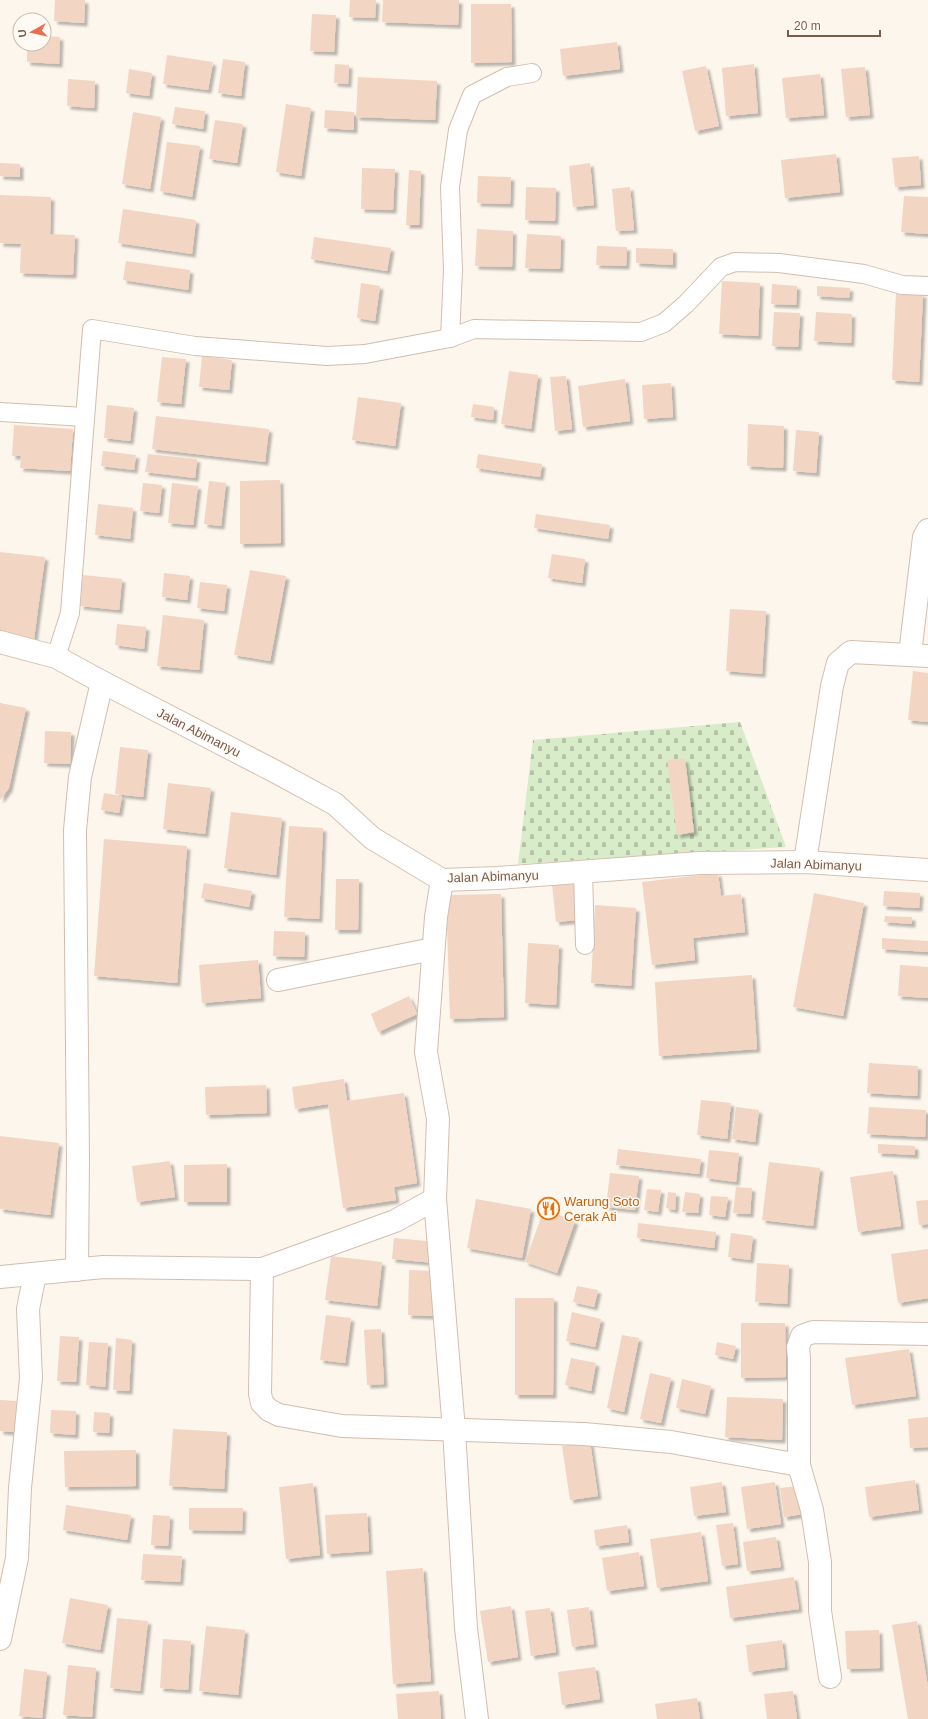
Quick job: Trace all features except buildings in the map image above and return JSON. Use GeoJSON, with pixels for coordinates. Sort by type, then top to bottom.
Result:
{"type":"FeatureCollection","features":[{"type":"Feature","properties":{"kind":"street"},"geometry":{"type":"LineString","coordinates":[[805,862],[832,686],[838,663],[851,652],[919,655],[924,537],[928,530]]}},
{"type":"Feature","properties":{"kind":"street","name":"Jalan Abimanyu"},"geometry":{"type":"LineString","coordinates":[[0,642],[56,656],[102,682],[335,804],[372,838],[442,880],[498,878],[700,863],[805,862],[928,870]]}},
{"type":"Feature","properties":{"kind":"street"},"geometry":{"type":"LineString","coordinates":[[77,1270],[78,1151],[75,830],[80,777],[102,682]]}},
{"type":"Feature","properties":{"kind":"street"},"geometry":{"type":"LineString","coordinates":[[442,880],[433,949],[426,1052],[438,1119],[435,1199],[454,1430],[466,1628],[477,1719]]}},
{"type":"Feature","properties":{"kind":"street"},"geometry":{"type":"LineString","coordinates":[[278,980],[433,949]]}},
{"type":"Feature","properties":{"kind":"street"},"geometry":{"type":"LineString","coordinates":[[0,1277],[103,1267],[262,1269],[395,1221],[435,1199]]}},
{"type":"Feature","properties":{"kind":"street"},"geometry":{"type":"LineString","coordinates":[[262,1269],[260,1394],[262,1403],[269,1410],[279,1415],[342,1426],[584,1434],[671,1442],[799,1465]]}},
{"type":"Feature","properties":{"kind":"street"},"geometry":{"type":"LineString","coordinates":[[0,1639],[17,1558],[20,1488],[32,1378],[28,1309],[35,1274]]}},
{"type":"Feature","properties":{"kind":"street"},"geometry":{"type":"LineString","coordinates":[[830,1677],[820,1611],[820,1562],[812,1510],[799,1465],[798,1346],[802,1336],[813,1332],[928,1334]]}},
{"type":"Feature","properties":{"kind":"lane"},"geometry":{"type":"LineString","coordinates":[[450,338],[453,270],[450,187],[458,130],[472,95],[507,77],[532,73]]}},
{"type":"Feature","properties":{"kind":"lane"},"geometry":{"type":"LineString","coordinates":[[56,656],[70,613],[92,329],[195,346],[327,356],[365,354],[450,338],[474,329],[641,332],[664,323],[686,304],[721,267],[735,262],[787,264],[864,274],[902,285],[928,286]]}},
{"type":"Feature","properties":{"kind":"lane"},"geometry":{"type":"LineString","coordinates":[[0,412],[85,417]]}},
{"type":"Feature","properties":{"kind":"lane"},"geometry":{"type":"LineString","coordinates":[[583,872],[585,945]]}},
{"type":"Feature","properties":{"kind":"green space"},"geometry":{"type":"Polygon","coordinates":[[[740,722],[786,847],[518,864],[533,740],[740,722]]]}},
{"type":"Feature","properties":{"kind":"place","name":"Warung Soto Cerak Ati"},"geometry":{"type":"Point","coordinates":[549,1208]}}]}
